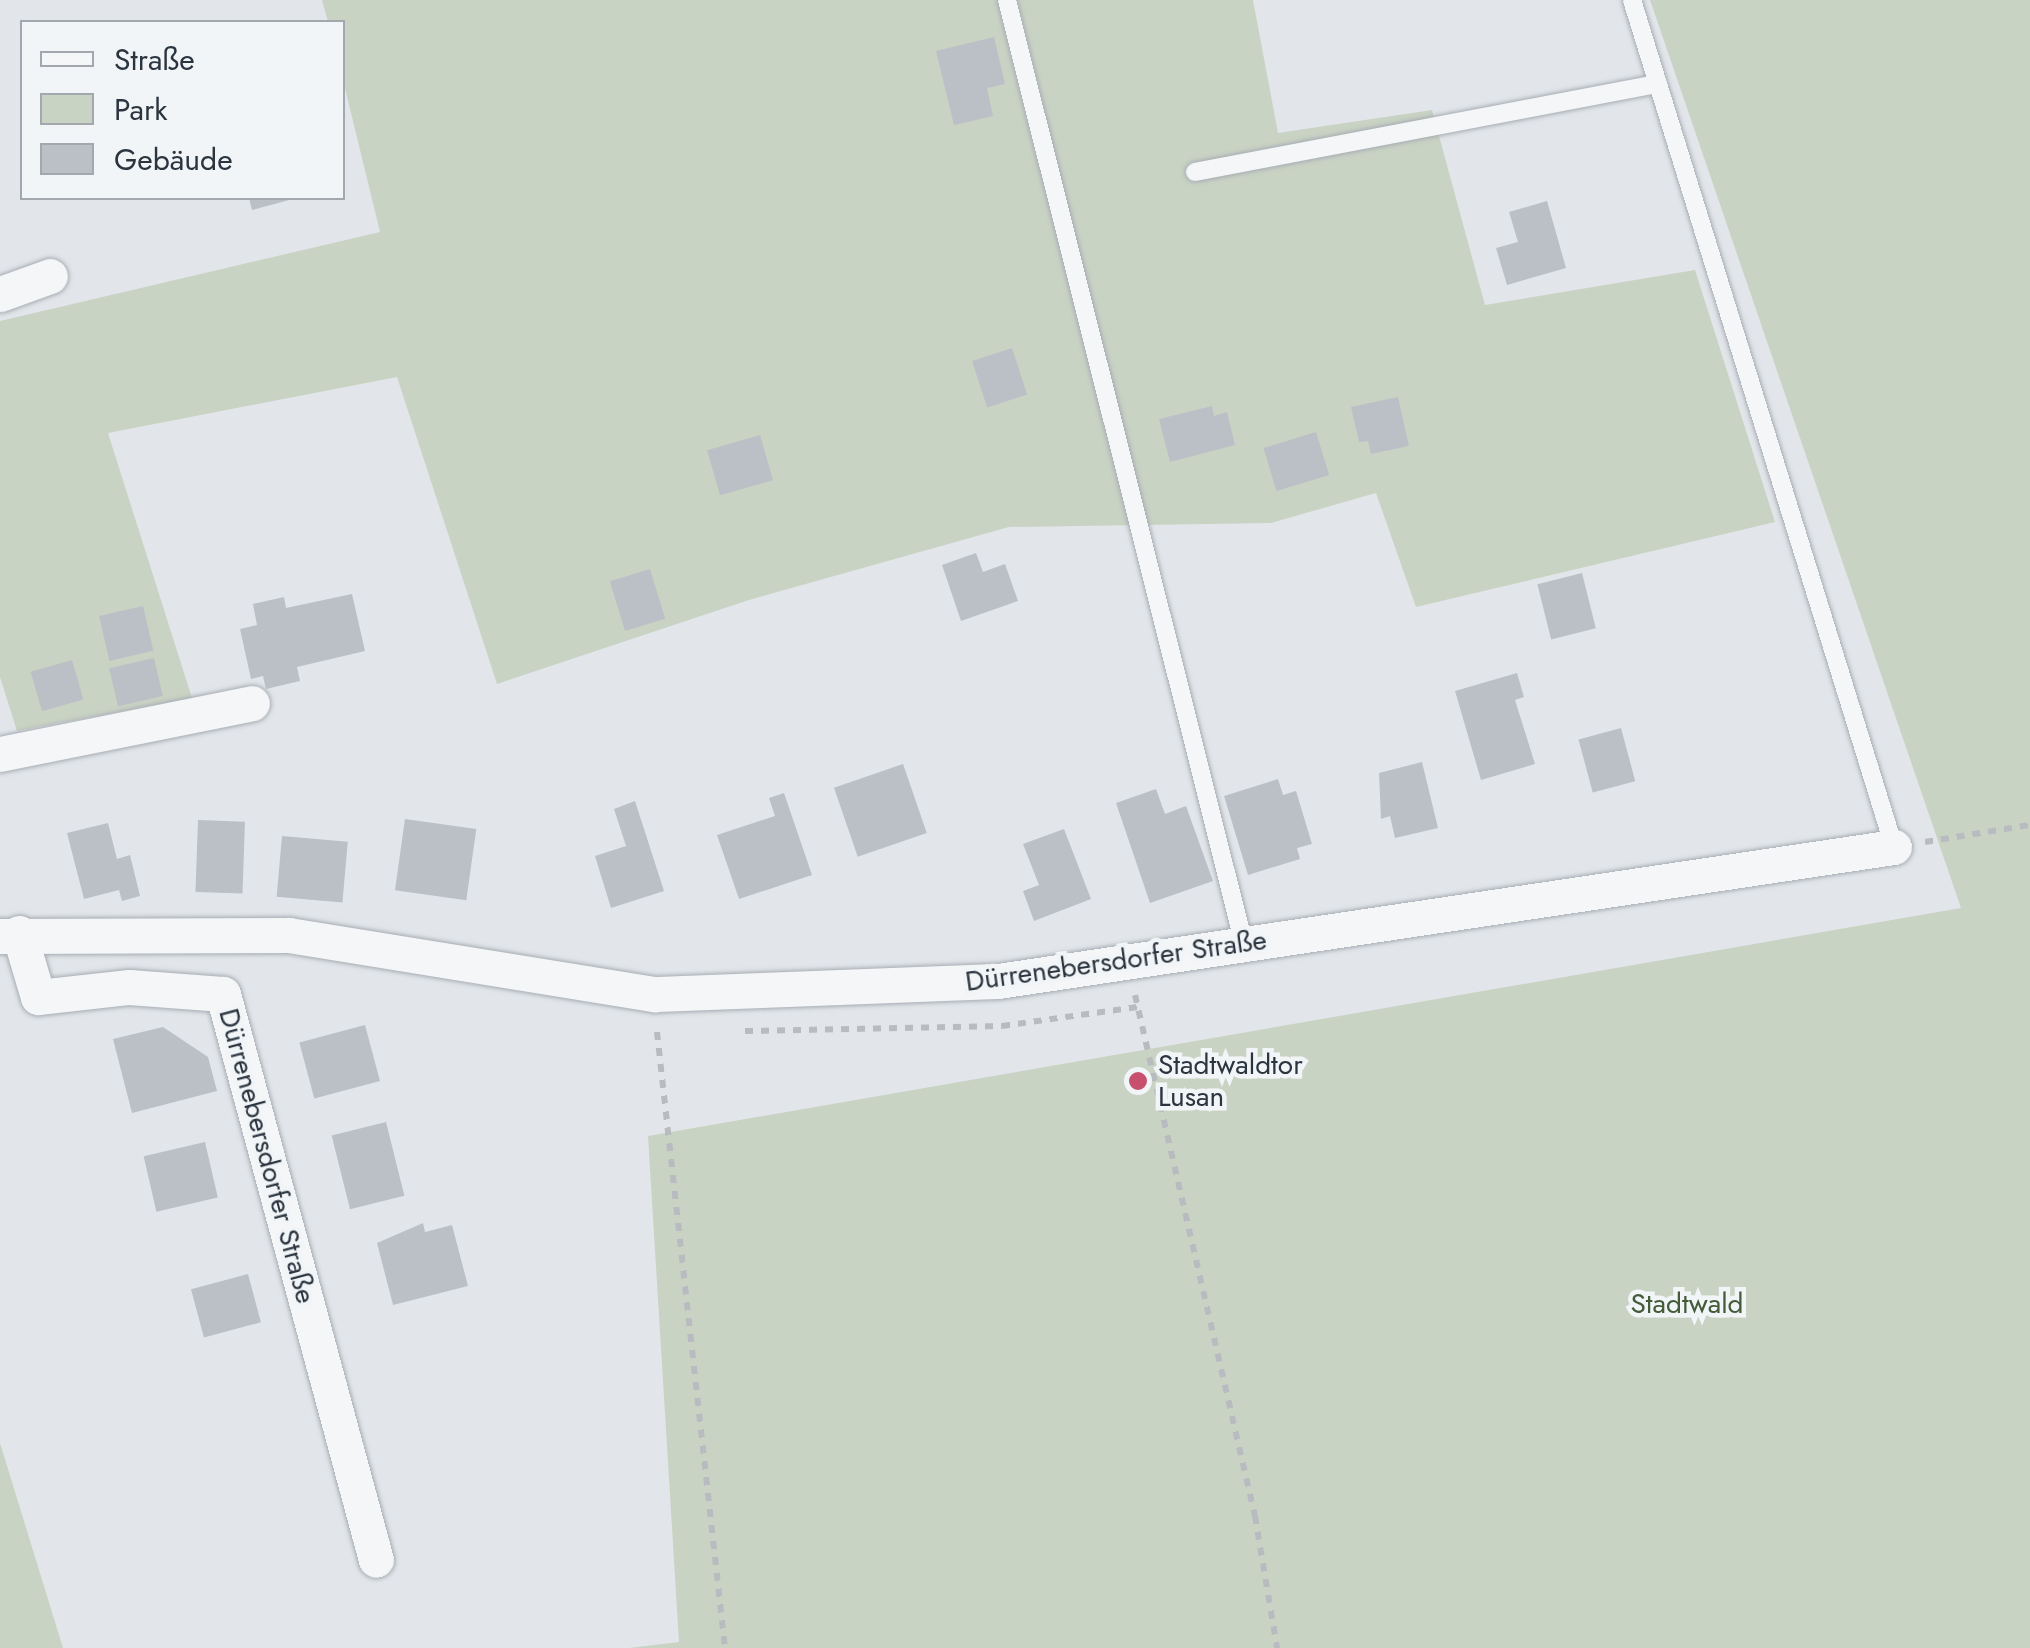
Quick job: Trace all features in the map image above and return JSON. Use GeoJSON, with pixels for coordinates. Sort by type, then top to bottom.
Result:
{"type":"FeatureCollection","features":[{"type":"Feature","properties":{"kind":"street"},"geometry":{"type":"LineString","coordinates":[[0,294],[50,276]]}},
{"type":"Feature","properties":{"kind":"street"},"geometry":{"type":"LineString","coordinates":[[0,754],[252,703]]}},
{"type":"Feature","properties":{"kind":"street","name":"Dürrenebersdorfer Straße"},"geometry":{"type":"LineString","coordinates":[[376,1560],[223,994],[129,988],[38,997],[10,934],[289,935],[655,994],[998,981],[1894,846]]}},
{"type":"Feature","properties":{"kind":"lane"},"geometry":{"type":"LineString","coordinates":[[1007,0],[1244,944]]}},
{"type":"Feature","properties":{"kind":"lane"},"geometry":{"type":"LineString","coordinates":[[1632,0],[1894,846]]}},
{"type":"Feature","properties":{"kind":"lane"},"geometry":{"type":"LineString","coordinates":[[1195,172],[1658,84]]}},
{"type":"Feature","properties":{"kind":"path"},"geometry":{"type":"LineString","coordinates":[[1894,846],[2030,825]]}},
{"type":"Feature","properties":{"kind":"path"},"geometry":{"type":"LineString","coordinates":[[1138,1008],[1255,1516],[1277,1648]]}},
{"type":"Feature","properties":{"kind":"path"},"geometry":{"type":"LineString","coordinates":[[657,1032],[724,1648]]}},
{"type":"Feature","properties":{"kind":"green space"},"geometry":{"type":"Polygon","coordinates":[[[322,0],[1253,0],[1278,133],[1432,110],[1485,305],[1695,270],[1775,522],[1416,607],[1376,493],[1271,523],[1009,527],[749,600],[497,684],[397,377],[108,433],[192,698],[17,731],[0,677],[0,321],[380,232],[345,88],[345,20],[327,20],[322,0]]]}},
{"type":"Feature","properties":{"kind":"green space","name":"Stadtwald"},"geometry":{"type":"Polygon","coordinates":[[[1650,0],[2030,0],[2030,1648],[629,1648],[679,1642],[648,1136],[1961,908],[1650,0]]]}},
{"type":"Feature","properties":{"kind":"green space"},"geometry":{"type":"Polygon","coordinates":[[[0,1443],[63,1648],[0,1648],[0,1443]]]}},
{"type":"Feature","properties":{"kind":"building"},"geometry":{"type":"Polygon","coordinates":[[[994,37],[1005,84],[987,88],[993,116],[954,125],[936,51],[994,37]]]}},
{"type":"Feature","properties":{"kind":"building"},"geometry":{"type":"Polygon","coordinates":[[[250,200],[289,200],[252,210],[250,200]]]}},
{"type":"Feature","properties":{"kind":"building"},"geometry":{"type":"Polygon","coordinates":[[[1547,201],[1566,268],[1507,285],[1496,248],[1518,242],[1509,212],[1547,201]]]}},
{"type":"Feature","properties":{"kind":"building"},"geometry":{"type":"Polygon","coordinates":[[[1012,348],[1027,395],[987,408],[972,361],[1012,348]]]}},
{"type":"Feature","properties":{"kind":"building"},"geometry":{"type":"Polygon","coordinates":[[[1398,397],[1409,446],[1371,454],[1368,441],[1359,442],[1351,407],[1398,397]]]}},
{"type":"Feature","properties":{"kind":"building"},"geometry":{"type":"Polygon","coordinates":[[[1212,406],[1214,416],[1227,412],[1235,445],[1170,462],[1159,419],[1212,406]]]}},
{"type":"Feature","properties":{"kind":"building"},"geometry":{"type":"Polygon","coordinates":[[[1316,432],[1329,475],[1277,491],[1263,448],[1316,432]]]}},
{"type":"Feature","properties":{"kind":"building"},"geometry":{"type":"Polygon","coordinates":[[[760,435],[773,480],[720,495],[707,450],[760,435]]]}},
{"type":"Feature","properties":{"kind":"building"},"geometry":{"type":"Polygon","coordinates":[[[976,553],[983,572],[1005,564],[1018,601],[961,621],[942,565],[976,553]]]}},
{"type":"Feature","properties":{"kind":"building"},"geometry":{"type":"Polygon","coordinates":[[[650,569],[665,619],[625,631],[610,581],[650,569]]]}},
{"type":"Feature","properties":{"kind":"building"},"geometry":{"type":"Polygon","coordinates":[[[1582,573],[1596,628],[1551,639],[1537,584],[1582,573]]]}},
{"type":"Feature","properties":{"kind":"building"},"geometry":{"type":"Polygon","coordinates":[[[352,594],[365,651],[297,667],[300,681],[266,689],[263,676],[251,679],[240,629],[257,625],[253,604],[284,597],[286,608],[352,594]]]}},
{"type":"Feature","properties":{"kind":"building"},"geometry":{"type":"Polygon","coordinates":[[[143,606],[153,651],[110,661],[99,616],[143,606]]]}},
{"type":"Feature","properties":{"kind":"building"},"geometry":{"type":"Polygon","coordinates":[[[154,658],[163,696],[118,706],[109,668],[154,658]]]}},
{"type":"Feature","properties":{"kind":"building"},"geometry":{"type":"Polygon","coordinates":[[[72,660],[83,699],[42,711],[31,672],[72,660]]]}},
{"type":"Feature","properties":{"kind":"building"},"geometry":{"type":"Polygon","coordinates":[[[1517,673],[1524,697],[1515,700],[1535,764],[1481,780],[1455,691],[1517,673]]]}},
{"type":"Feature","properties":{"kind":"building"},"geometry":{"type":"Polygon","coordinates":[[[1621,728],[1635,781],[1593,793],[1578,739],[1621,728]]]}},
{"type":"Feature","properties":{"kind":"building"},"geometry":{"type":"Polygon","coordinates":[[[1422,762],[1438,828],[1395,838],[1390,816],[1381,819],[1379,773],[1422,762]]]}},
{"type":"Feature","properties":{"kind":"building"},"geometry":{"type":"Polygon","coordinates":[[[903,764],[927,833],[858,857],[834,788],[903,764]]]}},
{"type":"Feature","properties":{"kind":"building"},"geometry":{"type":"Polygon","coordinates":[[[1278,779],[1283,795],[1296,791],[1312,844],[1297,848],[1300,859],[1248,875],[1224,796],[1278,779]]]}},
{"type":"Feature","properties":{"kind":"building"},"geometry":{"type":"Polygon","coordinates":[[[1156,789],[1165,814],[1186,806],[1213,881],[1150,903],[1116,803],[1156,789]]]}},
{"type":"Feature","properties":{"kind":"building"},"geometry":{"type":"Polygon","coordinates":[[[784,793],[812,875],[739,899],[717,835],[775,816],[769,798],[784,793]]]}},
{"type":"Feature","properties":{"kind":"building"},"geometry":{"type":"Polygon","coordinates":[[[635,801],[664,891],[611,908],[595,856],[626,846],[614,809],[635,801]]]}},
{"type":"Feature","properties":{"kind":"building"},"geometry":{"type":"Polygon","coordinates":[[[405,819],[476,829],[466,900],[395,890],[405,819]]]}},
{"type":"Feature","properties":{"kind":"building"},"geometry":{"type":"Polygon","coordinates":[[[198,820],[245,822],[242,894],[195,892],[198,820]]]}},
{"type":"Feature","properties":{"kind":"building"},"geometry":{"type":"Polygon","coordinates":[[[108,823],[117,859],[130,855],[140,896],[122,901],[119,890],[84,899],[67,833],[108,823]]]}},
{"type":"Feature","properties":{"kind":"building"},"geometry":{"type":"Polygon","coordinates":[[[1064,829],[1091,899],[1034,921],[1023,891],[1039,885],[1023,844],[1064,829]]]}},
{"type":"Feature","properties":{"kind":"building"},"geometry":{"type":"Polygon","coordinates":[[[282,836],[348,842],[342,903],[277,897],[282,836]]]}},
{"type":"Feature","properties":{"kind":"building"},"geometry":{"type":"Polygon","coordinates":[[[365,1025],[380,1081],[314,1099],[299,1043],[365,1025]]]}},
{"type":"Feature","properties":{"kind":"building"},"geometry":{"type":"Polygon","coordinates":[[[163,1027],[208,1057],[217,1091],[132,1113],[113,1039],[163,1027]]]}},
{"type":"Feature","properties":{"kind":"building"},"geometry":{"type":"Polygon","coordinates":[[[386,1122],[404,1196],[350,1209],[332,1136],[386,1122]]]}},
{"type":"Feature","properties":{"kind":"building"},"geometry":{"type":"Polygon","coordinates":[[[205,1142],[218,1198],[156,1212],[144,1156],[205,1142]]]}},
{"type":"Feature","properties":{"kind":"building"},"geometry":{"type":"Polygon","coordinates":[[[423,1223],[425,1232],[452,1225],[468,1286],[393,1305],[377,1243],[423,1223]]]}},
{"type":"Feature","properties":{"kind":"building"},"geometry":{"type":"Polygon","coordinates":[[[248,1274],[261,1322],[204,1338],[191,1289],[248,1274]]]}},
{"type":"Feature","properties":{"kind":"place","name":"Stadtwaldtor Lusan"},"geometry":{"type":"Point","coordinates":[1138,1081]}}]}
